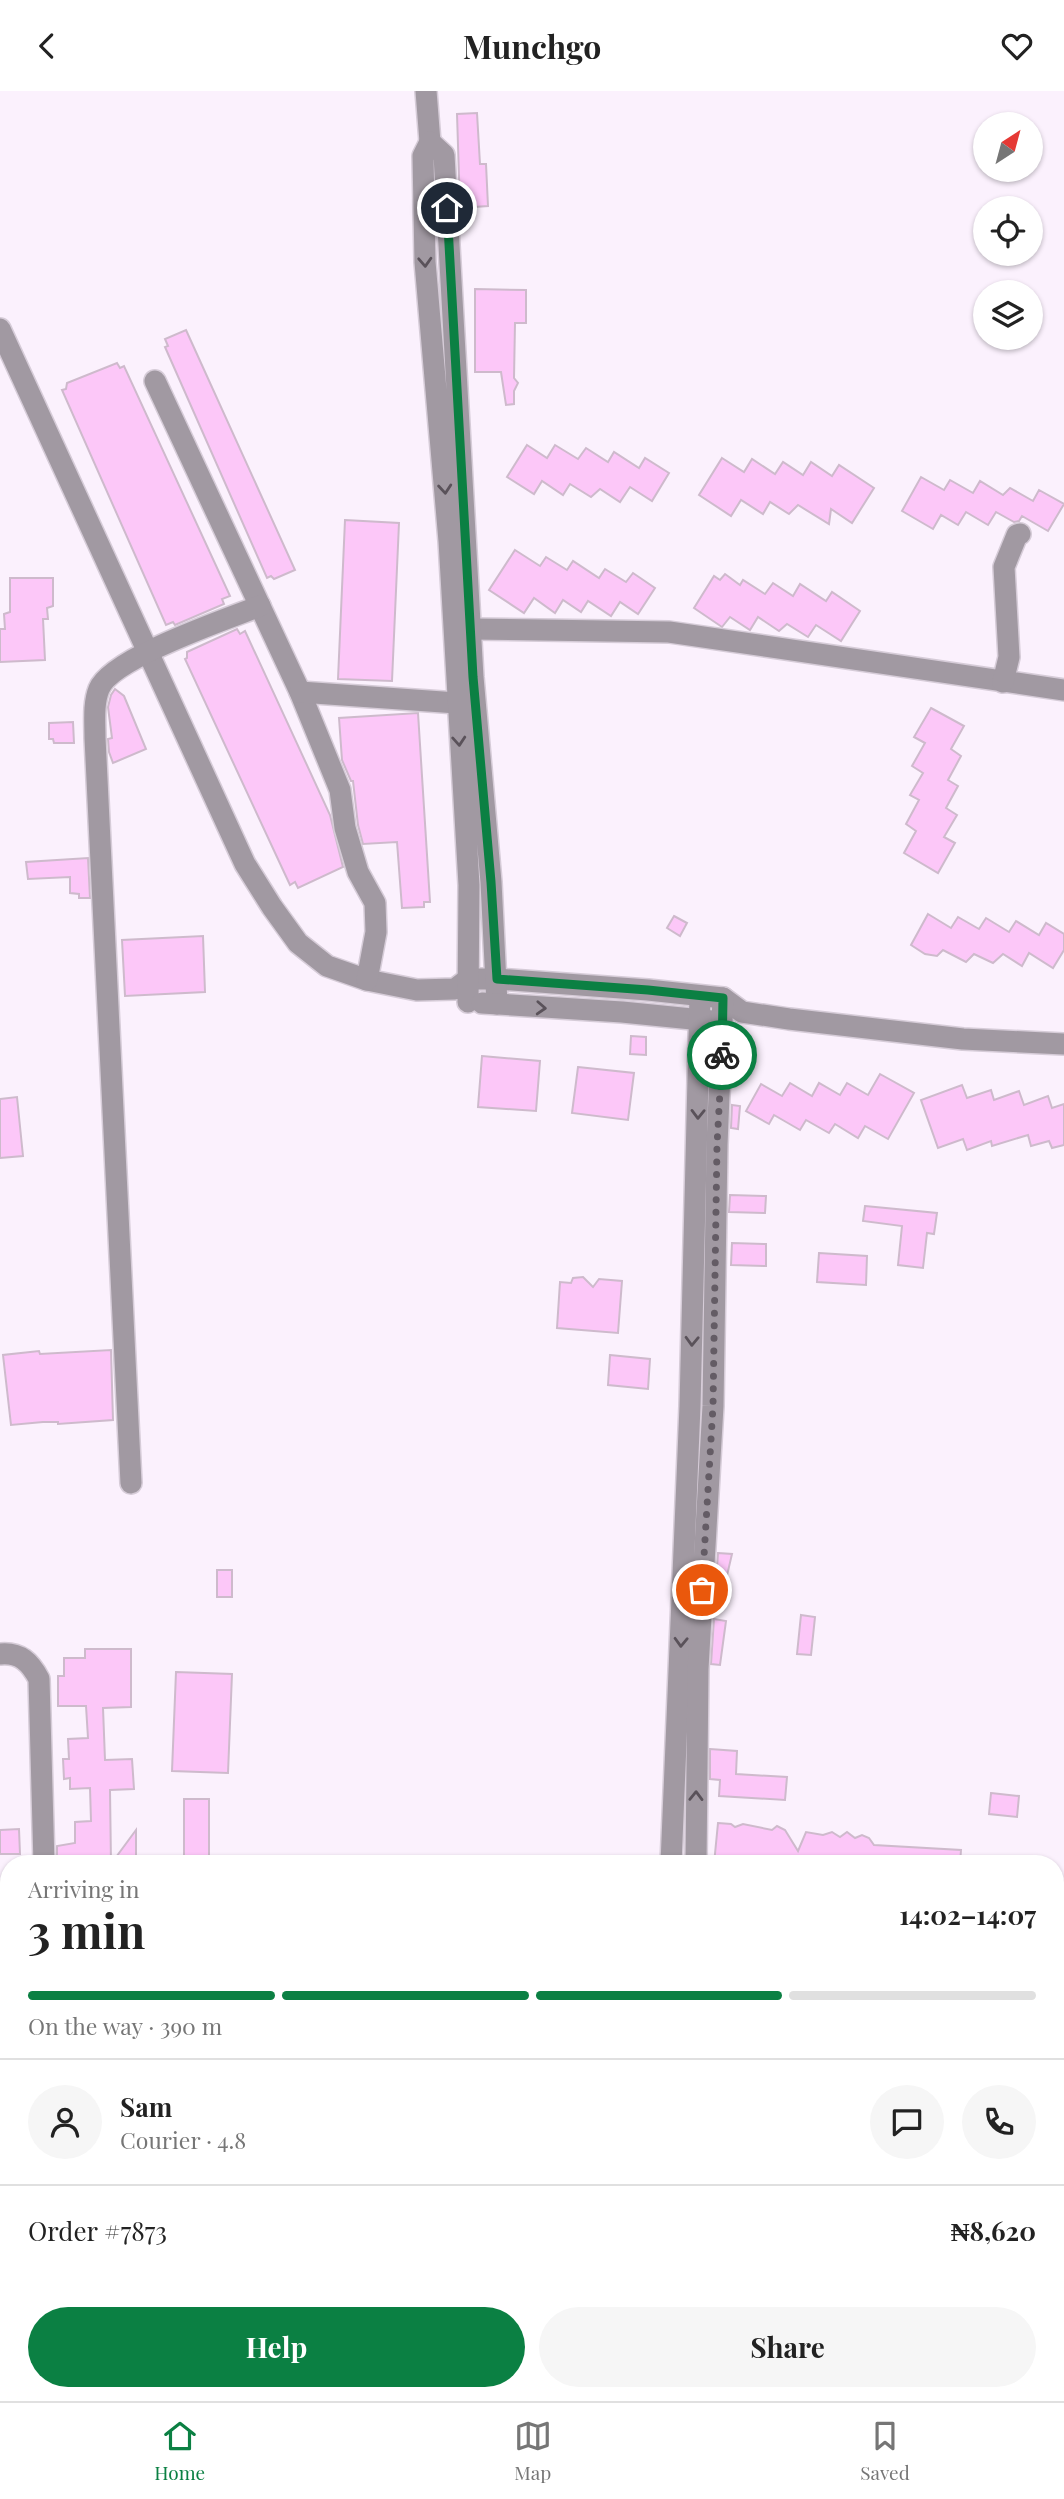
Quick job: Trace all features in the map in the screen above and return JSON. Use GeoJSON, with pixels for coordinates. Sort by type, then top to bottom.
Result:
{"type":"FeatureCollection","features":[{"type":"Feature","properties":{"kind":"street"},"geometry":{"type":"LineString","coordinates":[[426,91],[430,142],[423,156],[425,262],[449,541],[469,885],[464,990]]}},
{"type":"Feature","properties":{"kind":"street"},"geometry":{"type":"LineString","coordinates":[[430,142],[443,155],[471,629],[491,882],[497,1004]]}},
{"type":"Feature","properties":{"kind":"street"},"geometry":{"type":"LineString","coordinates":[[0,329],[245,864],[298,943],[327,966],[367,980],[417,990],[464,990],[497,979],[648,990],[723,998],[733,1017],[717,1145],[713,1406],[698,1669],[696,1855]]}},
{"type":"Feature","properties":{"kind":"street"},"geometry":{"type":"LineString","coordinates":[[155,381],[300,692],[340,790],[345,828],[358,872],[375,903],[376,932],[367,980]]}},
{"type":"Feature","properties":{"kind":"street"},"geometry":{"type":"LineString","coordinates":[[1003,682],[1009,657],[1004,567],[1017,535],[1020,534]]}},
{"type":"Feature","properties":{"kind":"street"},"geometry":{"type":"LineString","coordinates":[[131,1483],[95,706],[99,687],[112,673],[146,652],[260,606]]}},
{"type":"Feature","properties":{"kind":"street"},"geometry":{"type":"LineString","coordinates":[[471,629],[669,632],[1064,690]]}},
{"type":"Feature","properties":{"kind":"street"},"geometry":{"type":"LineString","coordinates":[[300,692],[457,703]]}},
{"type":"Feature","properties":{"kind":"street"},"geometry":{"type":"LineString","coordinates":[[464,990],[497,1004],[700,1020],[733,1017],[963,1039],[1064,1044]]}},
{"type":"Feature","properties":{"kind":"street"},"geometry":{"type":"LineString","coordinates":[[671,1855],[689,1419],[700,996]]}},
{"type":"Feature","properties":{"kind":"street"},"geometry":{"type":"LineString","coordinates":[[0,1654],[10,1653],[22,1657],[32,1664],[38,1679],[44,1855]]}},
{"type":"Feature","properties":{"kind":"building"},"geometry":{"type":"Polygon","coordinates":[[[477,113],[480,164],[486,164],[488,206],[460,208],[457,114],[477,113]]]}},
{"type":"Feature","properties":{"kind":"building"},"geometry":{"type":"Polygon","coordinates":[[[475,289],[526,290],[526,323],[515,323],[514,378],[518,383],[514,391],[514,404],[506,405],[501,372],[475,372],[475,289]]]}},
{"type":"Feature","properties":{"kind":"building"},"geometry":{"type":"Polygon","coordinates":[[[186,330],[295,570],[274,579],[271,576],[267,578],[165,347],[168,346],[165,339],[186,330]]]}},
{"type":"Feature","properties":{"kind":"building"},"geometry":{"type":"Polygon","coordinates":[[[117,363],[120,368],[124,366],[230,596],[222,599],[224,604],[175,625],[173,622],[166,625],[62,390],[66,389],[67,383],[117,363]]]}},
{"type":"Feature","properties":{"kind":"building"},"geometry":{"type":"Polygon","coordinates":[[[527,445],[547,458],[555,445],[578,459],[586,448],[608,462],[614,452],[639,468],[645,458],[669,473],[652,501],[630,487],[620,502],[600,489],[591,497],[570,484],[563,495],[542,481],[534,494],[507,477],[527,445]]]}},
{"type":"Feature","properties":{"kind":"building"},"geometry":{"type":"Polygon","coordinates":[[[722,458],[744,472],[752,459],[775,474],[783,462],[803,475],[811,462],[832,476],[839,465],[874,488],[852,523],[831,509],[829,524],[798,505],[789,514],[770,502],[763,514],[741,500],[731,516],[699,495],[722,458]]]}},
{"type":"Feature","properties":{"kind":"building"},"geometry":{"type":"Polygon","coordinates":[[[921,477],[944,490],[950,480],[973,493],[980,481],[1003,495],[1010,488],[1033,501],[1039,490],[1064,504],[1048,531],[1022,516],[1019,521],[1014,522],[996,512],[988,525],[966,512],[958,525],[941,515],[933,529],[902,511],[921,477]]]}},
{"type":"Feature","properties":{"kind":"building"},"geometry":{"type":"Polygon","coordinates":[[[345,520],[399,523],[392,681],[338,679],[345,520]]]}},
{"type":"Feature","properties":{"kind":"building"},"geometry":{"type":"Polygon","coordinates":[[[515,550],[540,566],[546,557],[567,570],[573,561],[599,578],[605,569],[626,582],[633,573],[655,588],[638,614],[620,602],[611,616],[588,601],[581,612],[563,600],[555,613],[534,598],[524,613],[489,590],[515,550]]]}},
{"type":"Feature","properties":{"kind":"building"},"geometry":{"type":"Polygon","coordinates":[[[725,574],[740,585],[743,580],[765,594],[773,583],[793,596],[800,584],[826,601],[832,592],[860,611],[841,641],[816,625],[808,637],[787,624],[779,631],[758,617],[750,630],[730,617],[722,627],[694,608],[714,576],[720,580],[725,574]]]}},
{"type":"Feature","properties":{"kind":"building"},"geometry":{"type":"Polygon","coordinates":[[[10,578],[53,578],[53,606],[47,608],[48,619],[43,619],[45,660],[0,662],[0,629],[5,629],[4,614],[10,612],[10,578]]]}},
{"type":"Feature","properties":{"kind":"building"},"geometry":{"type":"Polygon","coordinates":[[[237,629],[240,634],[245,631],[330,815],[343,867],[298,888],[295,882],[290,885],[185,659],[187,652],[237,629]]]}},
{"type":"Feature","properties":{"kind":"building"},"geometry":{"type":"Polygon","coordinates":[[[115,689],[124,696],[146,749],[113,763],[109,752],[108,739],[112,738],[108,707],[115,689]]]}},
{"type":"Feature","properties":{"kind":"building"},"geometry":{"type":"Polygon","coordinates":[[[931,708],[964,726],[951,749],[961,756],[948,780],[958,786],[946,808],[957,815],[944,837],[955,843],[938,873],[904,853],[916,831],[906,824],[919,800],[910,795],[923,773],[912,766],[925,743],[914,737],[931,708]]]}},
{"type":"Feature","properties":{"kind":"building"},"geometry":{"type":"Polygon","coordinates":[[[418,713],[430,902],[424,902],[424,907],[402,908],[397,842],[363,844],[353,781],[342,760],[339,718],[418,713]]]}},
{"type":"Feature","properties":{"kind":"building"},"geometry":{"type":"Polygon","coordinates":[[[73,722],[74,743],[54,743],[53,739],[49,739],[49,723],[73,722]]]}},
{"type":"Feature","properties":{"kind":"building"},"geometry":{"type":"Polygon","coordinates":[[[88,858],[90,898],[79,898],[79,894],[70,893],[70,877],[28,879],[26,862],[88,858]]]}},
{"type":"Feature","properties":{"kind":"building"},"geometry":{"type":"Polygon","coordinates":[[[928,914],[951,928],[958,917],[979,929],[986,918],[1009,932],[1016,921],[1039,935],[1046,923],[1064,934],[1064,950],[1053,968],[1029,953],[1022,966],[1003,954],[993,963],[974,954],[966,962],[943,950],[937,956],[925,954],[911,945],[928,914]]]}},
{"type":"Feature","properties":{"kind":"building"},"geometry":{"type":"Polygon","coordinates":[[[674,916],[687,923],[680,936],[667,928],[674,916]]]}},
{"type":"Feature","properties":{"kind":"building"},"geometry":{"type":"Polygon","coordinates":[[[203,936],[205,992],[125,996],[122,940],[203,936]]]}},
{"type":"Feature","properties":{"kind":"building"},"geometry":{"type":"Polygon","coordinates":[[[631,1036],[646,1037],[646,1055],[630,1054],[631,1036]]]}},
{"type":"Feature","properties":{"kind":"building"},"geometry":{"type":"Polygon","coordinates":[[[482,1056],[540,1061],[536,1111],[478,1107],[482,1056]]]}},
{"type":"Feature","properties":{"kind":"building"},"geometry":{"type":"Polygon","coordinates":[[[578,1067],[634,1073],[628,1120],[572,1113],[578,1067]]]}},
{"type":"Feature","properties":{"kind":"building"},"geometry":{"type":"Polygon","coordinates":[[[880,1074],[914,1093],[888,1139],[865,1126],[858,1138],[835,1124],[829,1133],[806,1120],[800,1130],[774,1115],[769,1124],[746,1111],[761,1084],[782,1096],[790,1083],[812,1096],[819,1083],[840,1095],[847,1083],[868,1095],[880,1074]]]}},
{"type":"Feature","properties":{"kind":"building"},"geometry":{"type":"Polygon","coordinates":[[[962,1085],[967,1098],[991,1090],[994,1100],[1019,1091],[1024,1105],[1048,1096],[1052,1108],[1064,1104],[1064,1145],[1052,1148],[1049,1141],[1031,1146],[1028,1135],[992,1146],[991,1141],[967,1150],[963,1139],[938,1148],[921,1100],[962,1085]]]}},
{"type":"Feature","properties":{"kind":"building"},"geometry":{"type":"Polygon","coordinates":[[[17,1097],[23,1156],[0,1158],[0,1099],[17,1097]]]}},
{"type":"Feature","properties":{"kind":"building"},"geometry":{"type":"Polygon","coordinates":[[[732,1105],[740,1106],[738,1129],[731,1128],[732,1105]]]}},
{"type":"Feature","properties":{"kind":"building"},"geometry":{"type":"Polygon","coordinates":[[[730,1195],[766,1196],[765,1213],[729,1212],[730,1195]]]}},
{"type":"Feature","properties":{"kind":"building"},"geometry":{"type":"Polygon","coordinates":[[[865,1206],[937,1213],[934,1234],[927,1233],[923,1268],[898,1265],[902,1226],[863,1221],[865,1206]]]}},
{"type":"Feature","properties":{"kind":"building"},"geometry":{"type":"Polygon","coordinates":[[[732,1243],[766,1244],[766,1266],[731,1265],[732,1243]]]}},
{"type":"Feature","properties":{"kind":"building"},"geometry":{"type":"Polygon","coordinates":[[[819,1253],[867,1256],[866,1285],[817,1282],[819,1253]]]}},
{"type":"Feature","properties":{"kind":"building"},"geometry":{"type":"Polygon","coordinates":[[[583,1277],[593,1287],[599,1279],[622,1281],[618,1333],[557,1328],[560,1282],[571,1283],[573,1278],[583,1277]]]}},
{"type":"Feature","properties":{"kind":"building"},"geometry":{"type":"Polygon","coordinates":[[[111,1350],[113,1420],[11,1425],[3,1355],[39,1351],[40,1354],[111,1350]]]}},
{"type":"Feature","properties":{"kind":"building"},"geometry":{"type":"Polygon","coordinates":[[[610,1355],[650,1359],[648,1389],[608,1385],[610,1355]]]}},
{"type":"Feature","properties":{"kind":"building"},"geometry":{"type":"Polygon","coordinates":[[[718,1553],[732,1554],[725,1584],[716,1582],[718,1553]]]}},
{"type":"Feature","properties":{"kind":"building"},"geometry":{"type":"Polygon","coordinates":[[[217,1570],[232,1570],[232,1597],[217,1597],[217,1570]]]}},
{"type":"Feature","properties":{"kind":"building"},"geometry":{"type":"Polygon","coordinates":[[[801,1615],[815,1617],[811,1655],[797,1654],[801,1615]]]}},
{"type":"Feature","properties":{"kind":"building"},"geometry":{"type":"Polygon","coordinates":[[[714,1619],[726,1621],[720,1665],[711,1664],[714,1619]]]}},
{"type":"Feature","properties":{"kind":"building"},"geometry":{"type":"Polygon","coordinates":[[[85,1649],[131,1649],[131,1707],[103,1708],[105,1760],[132,1759],[134,1789],[110,1790],[111,1855],[57,1855],[57,1846],[75,1843],[75,1822],[91,1821],[90,1788],[70,1789],[70,1778],[64,1779],[63,1759],[69,1759],[68,1739],[88,1738],[86,1706],[58,1706],[58,1676],[64,1676],[64,1658],[85,1658],[85,1649]]]}},
{"type":"Feature","properties":{"kind":"building"},"geometry":{"type":"Polygon","coordinates":[[[176,1672],[232,1674],[228,1773],[172,1771],[176,1672]]]}},
{"type":"Feature","properties":{"kind":"building"},"geometry":{"type":"Polygon","coordinates":[[[710,1749],[737,1751],[736,1774],[787,1777],[785,1800],[719,1796],[720,1780],[710,1779],[710,1749]]]}},
{"type":"Feature","properties":{"kind":"building"},"geometry":{"type":"Polygon","coordinates":[[[991,1793],[1019,1796],[1017,1817],[989,1814],[991,1793]]]}},
{"type":"Feature","properties":{"kind":"building"},"geometry":{"type":"Polygon","coordinates":[[[184,1799],[209,1799],[209,1855],[184,1855],[184,1799]]]}},
{"type":"Feature","properties":{"kind":"building"},"geometry":{"type":"Polygon","coordinates":[[[718,1823],[735,1827],[743,1824],[772,1830],[777,1826],[785,1830],[798,1851],[806,1832],[823,1835],[832,1832],[840,1837],[847,1832],[855,1838],[862,1835],[869,1838],[874,1845],[961,1850],[961,1855],[715,1855],[718,1823]]]}},
{"type":"Feature","properties":{"kind":"building"},"geometry":{"type":"Polygon","coordinates":[[[19,1829],[20,1854],[0,1854],[0,1830],[19,1829]]]}},
{"type":"Feature","properties":{"kind":"building"},"geometry":{"type":"Polygon","coordinates":[[[136,1830],[136,1855],[118,1855],[136,1830]]]}},
{"type":"Feature","properties":{"kind":"way so far"},"geometry":{"type":"LineString","coordinates":[[702,1590],[713,1406],[717,1145],[722,1055]]}},
{"type":"Feature","properties":{"kind":"route"},"geometry":{"type":"LineString","coordinates":[[447,208],[473,677],[497,979],[723,998],[722,1055]]}}]}
